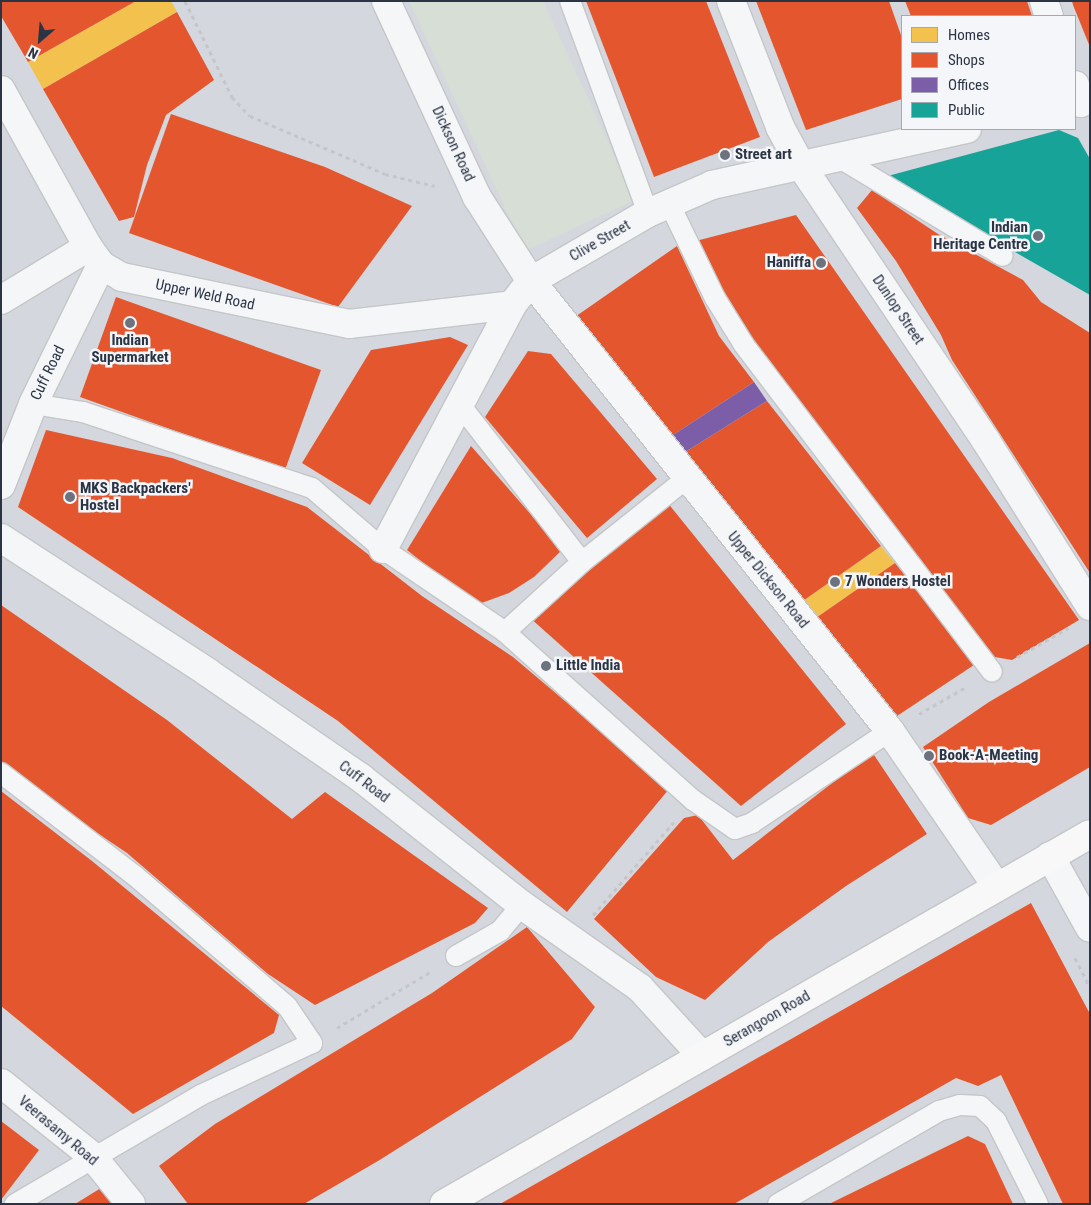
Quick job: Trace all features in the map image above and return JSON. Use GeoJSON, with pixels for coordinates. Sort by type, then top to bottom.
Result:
{"type":"FeatureCollection","features":[{"type":"Feature","properties":{"kind":"main road","name":"Serangoon Road"},"geometry":{"type":"LineString","coordinates":[[444,1204],[996,886],[1090,834]]}},
{"type":"Feature","properties":{"kind":"street","name":"Dickson Road"},"geometry":{"type":"LineString","coordinates":[[386,1],[477,197],[531,281]]}},
{"type":"Feature","properties":{"kind":"street","name":"Dunlop Street"},"geometry":{"type":"LineString","coordinates":[[731,1],[780,127],[800,164],[986,441],[1082,616]]}},
{"type":"Feature","properties":{"kind":"street"},"geometry":{"type":"LineString","coordinates":[[1044,1],[1049,15]]}},
{"type":"Feature","properties":{"kind":"street"},"geometry":{"type":"LineString","coordinates":[[1,90],[95,256],[1,300]]}},
{"type":"Feature","properties":{"kind":"street","name":"Clive Street"},"geometry":{"type":"LineString","coordinates":[[383,550],[461,406],[512,305],[531,281],[659,208],[712,185],[800,164],[962,130]]}},
{"type":"Feature","properties":{"kind":"street","name":"Upper Weld Road"},"geometry":{"type":"LineString","coordinates":[[95,256],[122,277],[348,324],[512,305]]}},
{"type":"Feature","properties":{"kind":"street","name":"Cuff Road"},"geometry":{"type":"LineString","coordinates":[[1,485],[95,256]]}},
{"type":"Feature","properties":{"kind":"street","name":"Upper Dickson Road"},"geometry":{"type":"LineString","coordinates":[[531,281],[686,479],[890,731],[996,886]]}},
{"type":"Feature","properties":{"kind":"street","name":"Cuff Road"},"geometry":{"type":"LineString","coordinates":[[1,538],[207,672],[360,778],[522,906],[640,988],[702,1056]]}},
{"type":"Feature","properties":{"kind":"street"},"geometry":{"type":"LineString","coordinates":[[1050,856],[1090,928]]}},
{"type":"Feature","properties":{"kind":"street","name":"Veerasamy Road"},"geometry":{"type":"LineString","coordinates":[[1,1083],[92,1156],[131,1204]]}},
{"type":"Feature","properties":{"kind":"lane"},"geometry":{"type":"LineString","coordinates":[[570,1],[659,208],[714,298],[744,345],[992,672]]}},
{"type":"Feature","properties":{"kind":"lane"},"geometry":{"type":"LineString","coordinates":[[838,157],[1003,256]]}},
{"type":"Feature","properties":{"kind":"lane"},"geometry":{"type":"LineString","coordinates":[[33,404],[83,412],[312,488],[383,550],[505,632],[693,800],[735,829],[752,823],[890,731]]}},
{"type":"Feature","properties":{"kind":"lane"},"geometry":{"type":"LineString","coordinates":[[461,406],[582,562]]}},
{"type":"Feature","properties":{"kind":"lane"},"geometry":{"type":"LineString","coordinates":[[505,632],[582,562],[686,479]]}},
{"type":"Feature","properties":{"kind":"lane"},"geometry":{"type":"LineString","coordinates":[[1,773],[134,875],[287,1006],[312,1043],[201,1095],[92,1156],[15,1204]]}},
{"type":"Feature","properties":{"kind":"lane"},"geometry":{"type":"LineString","coordinates":[[456,956],[500,931],[522,906]]}},
{"type":"Feature","properties":{"kind":"lane"},"geometry":{"type":"LineString","coordinates":[[778,1204],[939,1111],[960,1105],[980,1106],[996,1121],[1038,1204]]}},
{"type":"Feature","properties":{"kind":"path"},"geometry":{"type":"LineString","coordinates":[[185,1],[232,97],[250,116],[385,174],[477,197]]}},
{"type":"Feature","properties":{"kind":"path"},"geometry":{"type":"LineString","coordinates":[[890,731],[992,672],[1082,616]]}},
{"type":"Feature","properties":{"kind":"path"},"geometry":{"type":"LineString","coordinates":[[608,899],[655,844]]}},
{"type":"Feature","properties":{"kind":"path"},"geometry":{"type":"LineString","coordinates":[[312,1043],[456,956]]}},
{"type":"Feature","properties":{"kind":"shaded area","name":"Little India"},"geometry":{"type":"Polygon","coordinates":[[[1,1],[1090,1],[1090,1204],[1,1204],[1,1]]]}},
{"type":"Feature","properties":{"kind":"shaded area"},"geometry":{"type":"Polygon","coordinates":[[[409,1],[543,1],[635,200],[525,251],[409,1]]]}},
{"type":"Feature","properties":{"kind":"building: Homes"},"geometry":{"type":"Polygon","coordinates":[[[136,1],[171,1],[177,12],[43,89],[28,62],[136,1]]]}},
{"type":"Feature","properties":{"kind":"building: Homes"},"geometry":{"type":"Polygon","coordinates":[[[881,546],[895,563],[813,620],[800,603],[881,546]]]}},
{"type":"Feature","properties":{"kind":"building: Shops"},"geometry":{"type":"Polygon","coordinates":[[[1,1],[136,1],[28,62],[1,16],[1,1]]]}},
{"type":"Feature","properties":{"kind":"building: Shops"},"geometry":{"type":"Polygon","coordinates":[[[586,1],[706,1],[760,137],[654,177],[586,1]]]}},
{"type":"Feature","properties":{"kind":"building: Shops"},"geometry":{"type":"Polygon","coordinates":[[[756,1],[889,1],[901,35],[901,99],[806,130],[756,1]]]}},
{"type":"Feature","properties":{"kind":"building: Shops"},"geometry":{"type":"Polygon","coordinates":[[[905,1],[1027,1],[1032,15],[911,15],[905,1]]]}},
{"type":"Feature","properties":{"kind":"building: Shops"},"geometry":{"type":"Polygon","coordinates":[[[1072,1],[1090,1],[1090,47],[1073,5],[1072,1]]]}},
{"type":"Feature","properties":{"kind":"building: Shops"},"geometry":{"type":"Polygon","coordinates":[[[177,12],[214,80],[166,115],[147,165],[134,217],[119,221],[43,89],[177,12]]]}},
{"type":"Feature","properties":{"kind":"building: Shops"},"geometry":{"type":"Polygon","coordinates":[[[171,114],[325,167],[412,206],[338,307],[129,233],[171,114]]]}},
{"type":"Feature","properties":{"kind":"building: Shops"},"geometry":{"type":"Polygon","coordinates":[[[872,190],[938,234],[1023,280],[1041,302],[1090,333],[1090,573],[952,360],[941,335],[896,261],[857,208],[872,190]]]}},
{"type":"Feature","properties":{"kind":"building: Shops"},"geometry":{"type":"Polygon","coordinates":[[[796,215],[1079,620],[1012,660],[989,656],[771,367],[692,242],[796,215]]]}},
{"type":"Feature","properties":{"kind":"building: Shops"},"geometry":{"type":"Polygon","coordinates":[[[677,246],[719,336],[754,382],[670,437],[572,319],[677,246]]]}},
{"type":"Feature","properties":{"kind":"building: Shops"},"geometry":{"type":"Polygon","coordinates":[[[116,297],[321,370],[285,470],[80,397],[116,297]]]}},
{"type":"Feature","properties":{"kind":"building: Shops"},"geometry":{"type":"Polygon","coordinates":[[[450,337],[468,345],[370,505],[302,463],[371,350],[450,337]]]}},
{"type":"Feature","properties":{"kind":"building: Shops"},"geometry":{"type":"Polygon","coordinates":[[[528,351],[551,354],[657,479],[587,538],[485,417],[528,351]]]}},
{"type":"Feature","properties":{"kind":"building: Shops"},"geometry":{"type":"Polygon","coordinates":[[[767,401],[881,546],[800,603],[682,454],[767,401]]]}},
{"type":"Feature","properties":{"kind":"building: Shops"},"geometry":{"type":"Polygon","coordinates":[[[46,430],[172,458],[307,507],[422,596],[513,657],[669,789],[567,912],[338,721],[18,507],[46,430]]]}},
{"type":"Feature","properties":{"kind":"building: Shops"},"geometry":{"type":"Polygon","coordinates":[[[471,446],[562,550],[534,577],[509,593],[476,605],[407,550],[471,446]]]}},
{"type":"Feature","properties":{"kind":"building: Shops"},"geometry":{"type":"Polygon","coordinates":[[[667,502],[846,724],[741,806],[529,617],[667,502]]]}},
{"type":"Feature","properties":{"kind":"building: Shops"},"geometry":{"type":"Polygon","coordinates":[[[895,563],[977,663],[894,718],[813,620],[895,563]]]}},
{"type":"Feature","properties":{"kind":"building: Shops"},"geometry":{"type":"Polygon","coordinates":[[[1,605],[167,720],[292,819],[325,792],[488,908],[475,923],[315,1005],[268,974],[127,853],[48,800],[1,762],[1,605]]]}},
{"type":"Feature","properties":{"kind":"building: Shops"},"geometry":{"type":"Polygon","coordinates":[[[1090,643],[1090,767],[991,825],[968,818],[923,747],[989,702],[1090,643]]]}},
{"type":"Feature","properties":{"kind":"building: Shops"},"geometry":{"type":"Polygon","coordinates":[[[872,752],[927,834],[846,886],[768,942],[705,1000],[656,977],[594,919],[684,818],[698,815],[733,860],[872,752]]]}},
{"type":"Feature","properties":{"kind":"building: Shops"},"geometry":{"type":"Polygon","coordinates":[[[1,791],[92,861],[279,1015],[274,1033],[133,1114],[1,1006],[1,791]]]}},
{"type":"Feature","properties":{"kind":"building: Shops"},"geometry":{"type":"Polygon","coordinates":[[[1031,903],[1090,1014],[1090,1204],[1063,1204],[1001,1075],[978,1086],[956,1078],[734,1204],[500,1204],[1031,903]]]}},
{"type":"Feature","properties":{"kind":"building: Shops"},"geometry":{"type":"Polygon","coordinates":[[[527,927],[595,1007],[572,1039],[378,1161],[304,1204],[188,1204],[159,1166],[215,1124],[432,993],[527,927]]]}},
{"type":"Feature","properties":{"kind":"building: Shops"},"geometry":{"type":"Polygon","coordinates":[[[1,1121],[39,1150],[1,1200],[1,1121]]]}},
{"type":"Feature","properties":{"kind":"building: Shops"},"geometry":{"type":"Polygon","coordinates":[[[968,1136],[985,1144],[1013,1204],[829,1204],[968,1136]]]}},
{"type":"Feature","properties":{"kind":"building: Shops"},"geometry":{"type":"Polygon","coordinates":[[[101,1188],[112,1204],[75,1204],[101,1188]]]}},
{"type":"Feature","properties":{"kind":"building: Offices"},"geometry":{"type":"Polygon","coordinates":[[[754,382],[767,401],[682,454],[670,437],[754,382]]]}},
{"type":"Feature","properties":{"kind":"building: Public","name":"Indian Heritage Centre"},"geometry":{"type":"Polygon","coordinates":[[[1059,130],[1078,138],[1090,159],[1090,295],[884,177],[1059,130]]]}},
{"type":"Feature","properties":{"kind":"place","name":"Street art"},"geometry":{"type":"Point","coordinates":[725,155]}},
{"type":"Feature","properties":{"kind":"place","name":"Indian Heritage Centre"},"geometry":{"type":"Point","coordinates":[1038,236]}},
{"type":"Feature","properties":{"kind":"place","name":"Haniffa"},"geometry":{"type":"Point","coordinates":[821,263]}},
{"type":"Feature","properties":{"kind":"place","name":"Indian Supermarket"},"geometry":{"type":"Point","coordinates":[130,323]}},
{"type":"Feature","properties":{"kind":"place","name":"MKS Backpackers' Hostel"},"geometry":{"type":"Point","coordinates":[70,497]}},
{"type":"Feature","properties":{"kind":"place","name":"7 Wonders Hostel"},"geometry":{"type":"Point","coordinates":[835,582]}},
{"type":"Feature","properties":{"kind":"place","name":"Little India"},"geometry":{"type":"Point","coordinates":[546,666]}},
{"type":"Feature","properties":{"kind":"place","name":"Book-A-Meeting"},"geometry":{"type":"Point","coordinates":[929,756]}}]}
